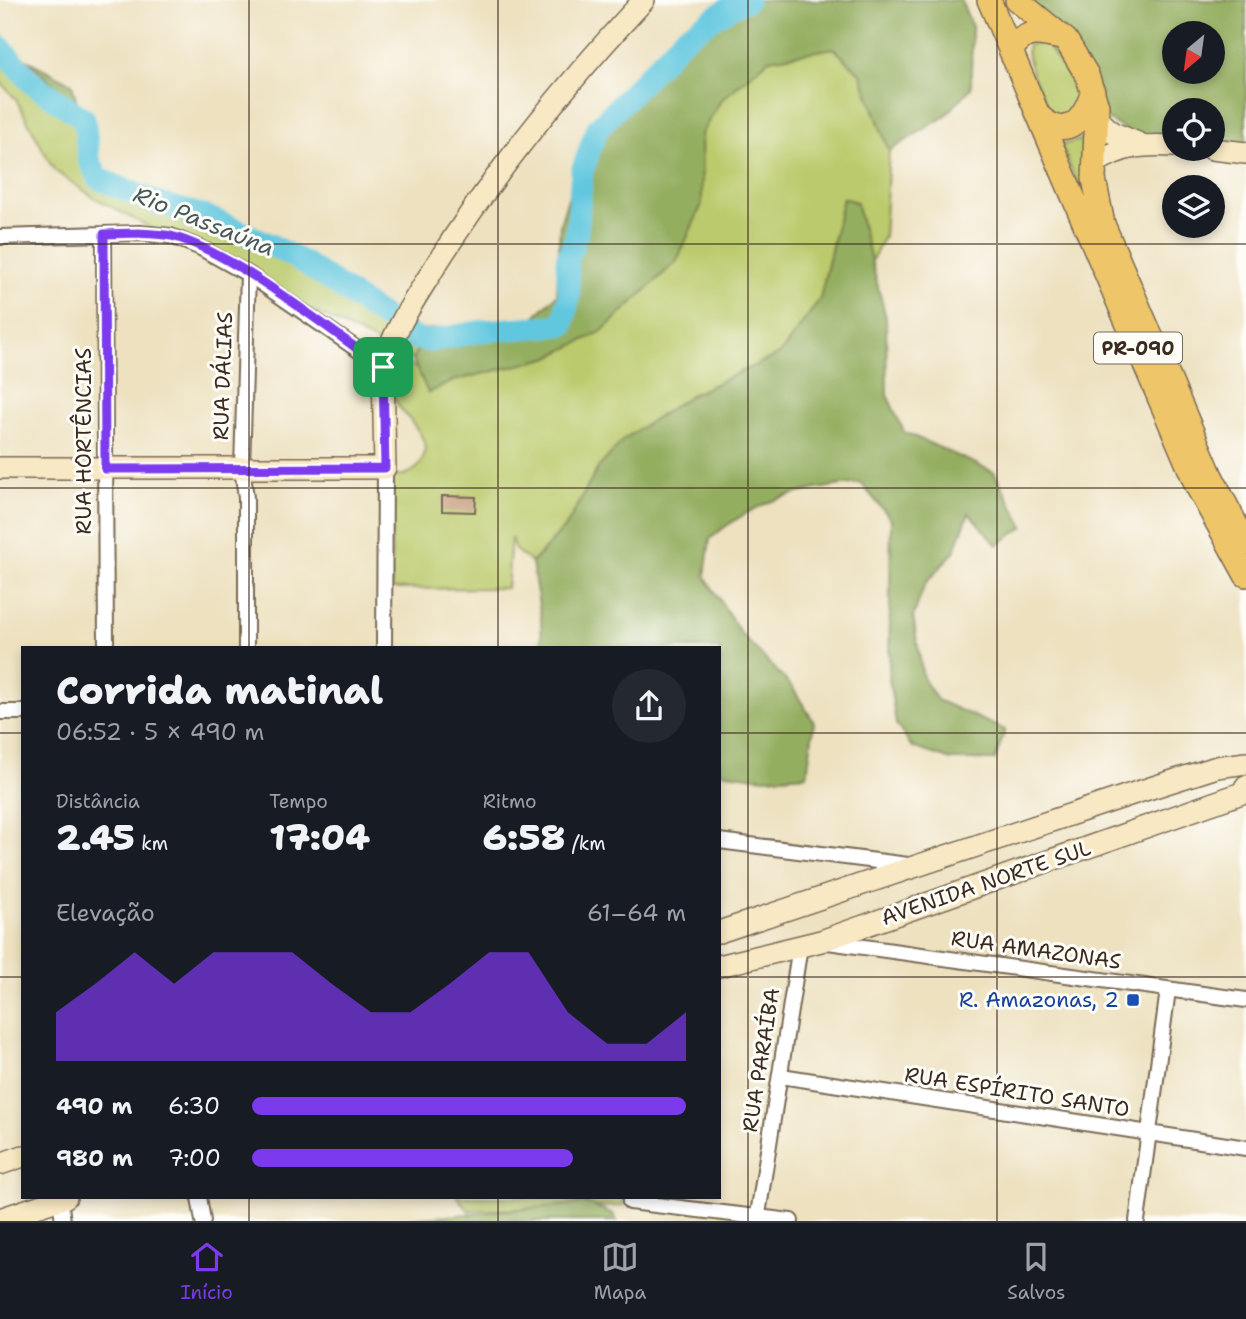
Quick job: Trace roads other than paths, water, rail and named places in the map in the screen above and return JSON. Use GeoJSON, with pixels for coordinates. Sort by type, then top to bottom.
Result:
{"type":"FeatureCollection","features":[{"type":"Feature","properties":{"kind":"main road","name":"PR-090"},"geometry":{"type":"LineString","coordinates":[[989,0],[1197,486],[1246,575]]}},
{"type":"Feature","properties":{"kind":"main road","name":"PR-090"},"geometry":{"type":"LineString","coordinates":[[1017,0],[1066,40],[1077,55],[1093,91],[1098,119],[1094,164],[1095,195],[1103,224],[1211,476],[1246,544]]}},
{"type":"Feature","properties":{"kind":"main road"},"geometry":{"type":"LineString","coordinates":[[1013,57],[1013,48],[1018,40],[1032,32],[1066,40]]}},
{"type":"Feature","properties":{"kind":"main road"},"geometry":{"type":"LineString","coordinates":[[1039,116],[1049,125],[1060,129],[1071,125],[1087,109],[1093,91]]}},
{"type":"Feature","properties":{"kind":"street"},"geometry":{"type":"LineString","coordinates":[[384,646],[383,367],[393,338],[443,253],[500,171],[559,96],[644,0]]}},
{"type":"Feature","properties":{"kind":"street"},"geometry":{"type":"LineString","coordinates":[[1098,119],[1111,132],[1140,144]]}},
{"type":"Feature","properties":{"kind":"street"},"geometry":{"type":"LineString","coordinates":[[1094,164],[1121,149],[1140,144],[1162,145]]}},
{"type":"Feature","properties":{"kind":"street"},"geometry":{"type":"LineString","coordinates":[[1225,151],[1246,153]]}},
{"type":"Feature","properties":{"kind":"street"},"geometry":{"type":"LineString","coordinates":[[0,237],[104,234],[171,236],[201,248],[248,274],[383,367]]}},
{"type":"Feature","properties":{"kind":"street","name":"RUA HORTÊNCIAS"},"geometry":{"type":"LineString","coordinates":[[104,234],[106,646]]}},
{"type":"Feature","properties":{"kind":"street","name":"RUA DÁLIAS"},"geometry":{"type":"LineString","coordinates":[[246,646],[246,498],[242,467],[248,274]]}},
{"type":"Feature","properties":{"kind":"street"},"geometry":{"type":"LineString","coordinates":[[0,468],[385,468]]}},
{"type":"Feature","properties":{"kind":"street"},"geometry":{"type":"LineString","coordinates":[[0,712],[21,712]]}},
{"type":"Feature","properties":{"kind":"street","name":"AVENIDA NORTE SUL"},"geometry":{"type":"LineString","coordinates":[[721,931],[1217,767],[1246,763]]}},
{"type":"Feature","properties":{"kind":"street","name":"AVENIDA NORTE SUL"},"geometry":{"type":"LineString","coordinates":[[727,964],[810,944],[1241,793],[1246,786]]}},
{"type":"Feature","properties":{"kind":"street"},"geometry":{"type":"LineString","coordinates":[[721,841],[913,866]]}},
{"type":"Feature","properties":{"kind":"street"},"geometry":{"type":"LineString","coordinates":[[727,964],[721,946],[724,937],[757,919]]}},
{"type":"Feature","properties":{"kind":"street","name":"RUA AMAZONAS"},"geometry":{"type":"LineString","coordinates":[[810,944],[1246,1000]]}},
{"type":"Feature","properties":{"kind":"street","name":"RUA PARAÍBA"},"geometry":{"type":"LineString","coordinates":[[757,1219],[781,1076],[810,944]]}},
{"type":"Feature","properties":{"kind":"street"},"geometry":{"type":"LineString","coordinates":[[1138,1221],[1168,990]]}},
{"type":"Feature","properties":{"kind":"street","name":"RUA ESPÍRITO SANTO"},"geometry":{"type":"LineString","coordinates":[[781,1076],[1246,1148]]}},
{"type":"Feature","properties":{"kind":"street"},"geometry":{"type":"LineString","coordinates":[[0,1164],[21,1157]]}},
{"type":"Feature","properties":{"kind":"street"},"geometry":{"type":"LineString","coordinates":[[0,1176],[21,1171]]}},
{"type":"Feature","properties":{"kind":"street"},"geometry":{"type":"LineString","coordinates":[[0,1217],[31,1199]]}},
{"type":"Feature","properties":{"kind":"street"},"geometry":{"type":"LineString","coordinates":[[0,1217],[60,1199]]}},
{"type":"Feature","properties":{"kind":"street"},"geometry":{"type":"LineString","coordinates":[[63,1199],[63,1221]]}},
{"type":"Feature","properties":{"kind":"street"},"geometry":{"type":"LineString","coordinates":[[199,1199],[203,1221]]}},
{"type":"Feature","properties":{"kind":"street"},"geometry":{"type":"LineString","coordinates":[[630,1202],[791,1221]]}},
{"type":"Feature","properties":{"kind":"waterway","name":"Rio Passaúna"},"geometry":{"type":"LineString","coordinates":[[0,47],[32,83],[84,119],[89,160],[99,179],[160,204],[205,216],[273,246],[306,264],[414,338],[429,341],[483,331],[563,325],[569,296],[567,260],[577,233],[582,172],[597,129],[685,37],[729,8],[747,0]]}},
{"type":"Feature","properties":{"kind":"place","name":"R. Amazonas, 2"},"geometry":{"type":"Point","coordinates":[1133,1000]}}]}
